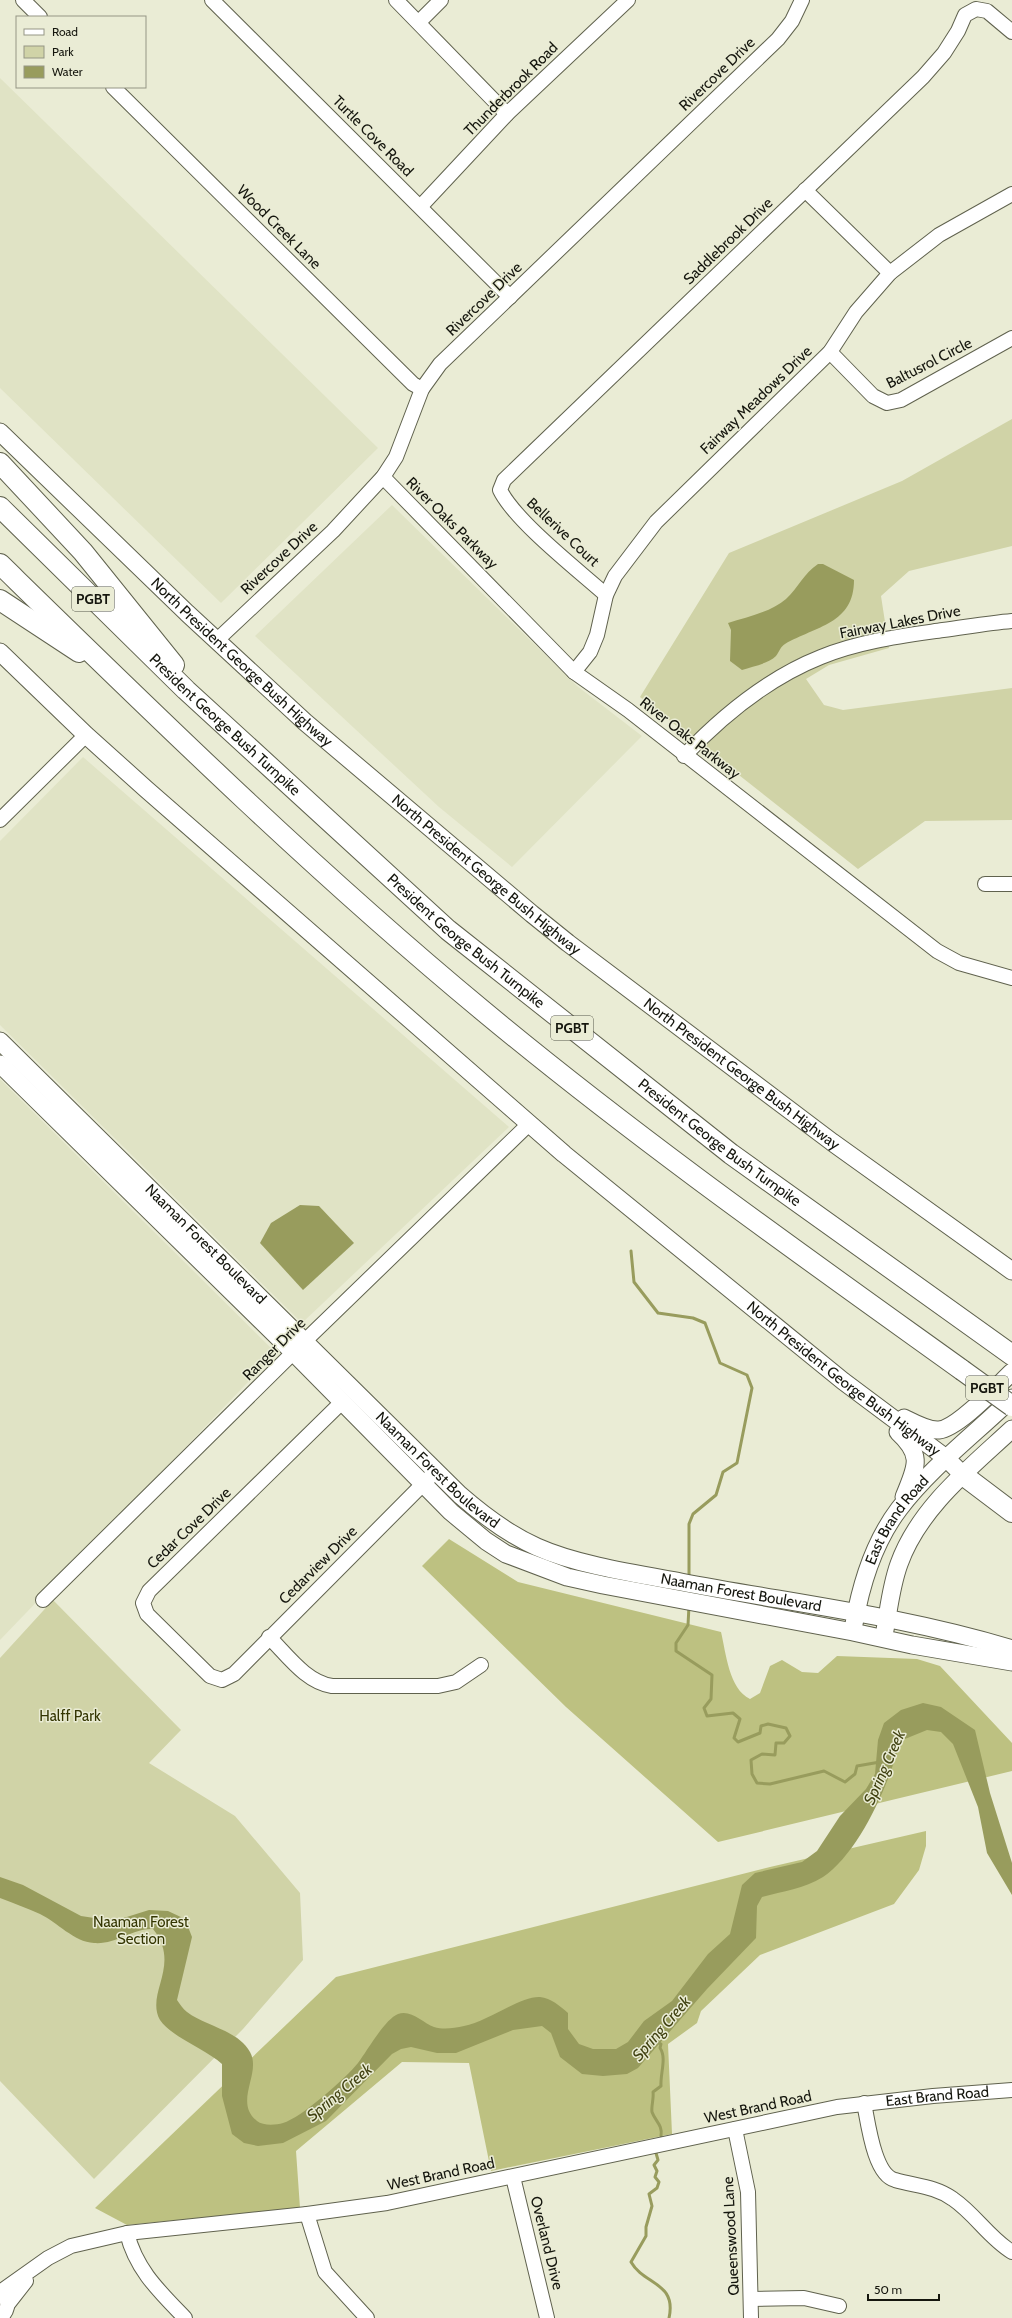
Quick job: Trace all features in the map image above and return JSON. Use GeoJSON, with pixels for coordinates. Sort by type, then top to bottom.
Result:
{"type":"FeatureCollection","features":[{"type":"Feature","properties":{"kind":"highway"},"geometry":{"type":"LineString","coordinates":[[0,463],[68,535],[172,660],[186,690]]}},
{"type":"Feature","properties":{"kind":"highway","name":"President George Bush Turnpike"},"geometry":{"type":"LineString","coordinates":[[0,507],[186,690],[448,930],[731,1154],[1012,1355]]}},
{"type":"Feature","properties":{"kind":"highway","name":"PGBT"},"geometry":{"type":"LineString","coordinates":[[0,564],[322,873],[506,1031],[670,1159],[1012,1406]]}},
{"type":"Feature","properties":{"kind":"highway"},"geometry":{"type":"LineString","coordinates":[[0,600],[26,619],[110,671]]}},
{"type":"Feature","properties":{"kind":"highway"},"geometry":{"type":"LineString","coordinates":[[963,1475],[1012,1512]]}},
{"type":"Feature","properties":{"kind":"main road","name":"North President George Bush Highway"},"geometry":{"type":"LineString","coordinates":[[0,432],[216,641],[340,753],[568,943],[832,1142],[1012,1271]]}},
{"type":"Feature","properties":{"kind":"main road","name":"North President George Bush Highway"},"geometry":{"type":"LineString","coordinates":[[0,652],[86,735],[359,976],[564,1154],[843,1381],[946,1458],[963,1475]]}},
{"type":"Feature","properties":{"kind":"main road","name":"Naaman Forest Boulevard"},"geometry":{"type":"LineString","coordinates":[[2,1053],[305,1341],[436,1472],[489,1520],[532,1545],[569,1559],[638,1574],[852,1632],[1012,1662]]}},
{"type":"Feature","properties":{"kind":"main road","name":"Naaman Forest Boulevard"},"geometry":{"type":"LineString","coordinates":[[2,1053],[451,1512],[486,1541],[506,1554],[564,1576],[636,1591],[856,1613],[967,1636],[1012,1649]]}},
{"type":"Feature","properties":{"kind":"main road"},"geometry":{"type":"LineString","coordinates":[[843,1381],[856,1385],[881,1404],[910,1420],[924,1427],[939,1430],[954,1425],[1012,1372]]}},
{"type":"Feature","properties":{"kind":"main road"},"geometry":{"type":"LineString","coordinates":[[843,1381],[846,1390],[911,1443],[916,1456],[915,1466],[900,1508]]}},
{"type":"Feature","properties":{"kind":"main road","name":"East Brand Road"},"geometry":{"type":"LineString","coordinates":[[852,1632],[863,1584],[872,1557],[900,1508],[946,1458],[1012,1398]]}},
{"type":"Feature","properties":{"kind":"main road","name":"East Brand Road"},"geometry":{"type":"LineString","coordinates":[[884,1638],[893,1585],[905,1548],[922,1520],[963,1475],[1012,1429]]}},
{"type":"Feature","properties":{"kind":"main road"},"geometry":{"type":"LineString","coordinates":[[564,1576],[569,1559]]}},
{"type":"Feature","properties":{"kind":"street"},"geometry":{"type":"LineString","coordinates":[[23,0],[39,16]]}},
{"type":"Feature","properties":{"kind":"street","name":"Turtle Cove Road"},"geometry":{"type":"LineString","coordinates":[[212,0],[421,206],[510,297]]}},
{"type":"Feature","properties":{"kind":"street"},"geometry":{"type":"LineString","coordinates":[[396,0],[507,114]]}},
{"type":"Feature","properties":{"kind":"street"},"geometry":{"type":"LineString","coordinates":[[419,22],[442,0]]}},
{"type":"Feature","properties":{"kind":"street","name":"Thunderbrook Road"},"geometry":{"type":"LineString","coordinates":[[421,206],[507,114],[628,0]]}},
{"type":"Feature","properties":{"kind":"street","name":"Rivercove Drive"},"geometry":{"type":"LineString","coordinates":[[216,641],[333,531],[383,477],[396,457],[422,389],[440,364],[778,39],[792,21],[802,0]]}},
{"type":"Feature","properties":{"kind":"street","name":"Saddlebrook Drive"},"geometry":{"type":"LineString","coordinates":[[500,490],[504,480],[924,77],[944,53],[958,31],[965,15],[976,9],[987,11],[1012,32]]}},
{"type":"Feature","properties":{"kind":"street","name":"Wood Creek Lane"},"geometry":{"type":"LineString","coordinates":[[115,88],[413,384],[422,389]]}},
{"type":"Feature","properties":{"kind":"street"},"geometry":{"type":"LineString","coordinates":[[805,190],[890,273]]}},
{"type":"Feature","properties":{"kind":"street","name":"Fairway Meadows Drive"},"geometry":{"type":"LineString","coordinates":[[574,672],[592,646],[606,595],[615,576],[656,522],[830,352],[856,312],[890,273],[939,235],[1012,194]]}},
{"type":"Feature","properties":{"kind":"street","name":"Baltusrol Circle"},"geometry":{"type":"LineString","coordinates":[[830,352],[873,396],[887,403],[901,400],[1012,338]]}},
{"type":"Feature","properties":{"kind":"street","name":"River Oaks Parkway"},"geometry":{"type":"LineString","coordinates":[[383,477],[574,672],[628,710],[684,756],[937,951],[959,963],[1012,978]]}},
{"type":"Feature","properties":{"kind":"street","name":"Bellerive Court"},"geometry":{"type":"LineString","coordinates":[[500,490],[504,499],[534,531],[606,595]]}},
{"type":"Feature","properties":{"kind":"street","name":"Fairway Lakes Drive"},"geometry":{"type":"LineString","coordinates":[[684,756],[721,719],[746,699],[781,676],[821,657],[859,644],[906,635],[1012,621]]}},
{"type":"Feature","properties":{"kind":"street"},"geometry":{"type":"LineString","coordinates":[[0,820],[86,735]]}},
{"type":"Feature","properties":{"kind":"street"},"geometry":{"type":"LineString","coordinates":[[985,884],[1012,884]]}},
{"type":"Feature","properties":{"kind":"street","name":"Ranger Drive"},"geometry":{"type":"LineString","coordinates":[[44,1600],[305,1341],[530,1123]]}},
{"type":"Feature","properties":{"kind":"street","name":"Cedar Cove Drive"},"geometry":{"type":"LineString","coordinates":[[222,1680],[210,1676],[147,1614],[143,1603],[149,1591],[342,1402]]}},
{"type":"Feature","properties":{"kind":"street","name":"Cedarview Drive"},"geometry":{"type":"LineString","coordinates":[[222,1680],[234,1674],[436,1472]]}},
{"type":"Feature","properties":{"kind":"street"},"geometry":{"type":"LineString","coordinates":[[269,1638],[310,1678],[318,1684],[332,1686],[438,1686],[456,1682],[481,1665]]}},
{"type":"Feature","properties":{"kind":"street","name":"East Brand Road"},"geometry":{"type":"LineString","coordinates":[[864,2103],[1012,2090]]}},
{"type":"Feature","properties":{"kind":"street"},"geometry":{"type":"LineString","coordinates":[[864,2103],[878,2164],[883,2173],[893,2180],[919,2184],[952,2198],[1012,2252]]}},
{"type":"Feature","properties":{"kind":"street","name":"West Brand Road"},"geometry":{"type":"LineString","coordinates":[[4,2306],[27,2280],[29,2273],[48,2258],[71,2246],[127,2233],[307,2214],[387,2203],[864,2103]]}},
{"type":"Feature","properties":{"kind":"street","name":"Queenswood Lane"},"geometry":{"type":"LineString","coordinates":[[735,2129],[748,2192],[751,2318]]}},
{"type":"Feature","properties":{"kind":"street","name":"Overland Drive"},"geometry":{"type":"LineString","coordinates":[[513,2177],[547,2318]]}},
{"type":"Feature","properties":{"kind":"street"},"geometry":{"type":"LineString","coordinates":[[307,2214],[325,2272],[367,2318]]}},
{"type":"Feature","properties":{"kind":"street"},"geometry":{"type":"LineString","coordinates":[[127,2233],[134,2256],[149,2281],[185,2318]]}},
{"type":"Feature","properties":{"kind":"street"},"geometry":{"type":"LineString","coordinates":[[751,2299],[811,2299],[839,2306]]}},
{"type":"Feature","properties":{"kind":"shaded area"},"geometry":{"type":"Polygon","coordinates":[[[0,78],[378,448],[221,603],[0,388],[0,78]]]}},
{"type":"Feature","properties":{"kind":"shaded area"},"geometry":{"type":"Polygon","coordinates":[[[392,505],[577,686],[642,736],[512,867],[439,807],[255,636],[392,505]]]}},
{"type":"Feature","properties":{"kind":"shaded area"},"geometry":{"type":"Polygon","coordinates":[[[83,757],[509,1127],[302,1323],[0,1025],[0,841],[83,757]]]}},
{"type":"Feature","properties":{"kind":"shaded area"},"geometry":{"type":"Polygon","coordinates":[[[0,1079],[276,1353],[0,1640],[0,1079]]]}},
{"type":"Feature","properties":{"kind":"shaded area"},"geometry":{"type":"Polygon","coordinates":[[[449,1539],[518,1582],[721,1632],[733,1679],[737,1687],[750,1699],[760,1693],[770,1666],[782,1660],[802,1672],[818,1673],[837,1656],[917,1659],[940,1666],[1012,1743],[1012,1771],[718,1842],[566,1707],[422,1566],[449,1539]]]}},
{"type":"Feature","properties":{"kind":"shaded area"},"geometry":{"type":"Polygon","coordinates":[[[926,1831],[926,1846],[919,1870],[894,1904],[760,1955],[701,2011],[697,2023],[668,2044],[672,2134],[491,2171],[469,2063],[402,2062],[296,2151],[300,2208],[127,2225],[95,2208],[336,1977],[770,1867],[926,1831]]]}},
{"type":"Feature","properties":{"kind":"green space"},"geometry":{"type":"Polygon","coordinates":[[[1012,419],[1012,546],[909,571],[881,596],[889,648],[829,665],[806,679],[824,705],[843,710],[1012,688],[1012,820],[925,821],[858,869],[640,697],[729,553],[902,481],[1012,419]]]}},
{"type":"Feature","properties":{"kind":"green space","name":"Naaman Forest Section"},"geometry":{"type":"Polygon","coordinates":[[[53,1600],[181,1730],[149,1763],[235,1816],[300,1893],[303,1960],[243,2029],[94,2179],[0,2081],[0,1658],[53,1600]]]}},
{"type":"Feature","properties":{"kind":"water"},"geometry":{"type":"Polygon","coordinates":[[[818,564],[823,564],[854,580],[852,595],[848,606],[840,615],[831,622],[785,644],[773,659],[765,663],[742,670],[730,661],[731,630],[728,623],[758,614],[780,604],[818,564]]]}},
{"type":"Feature","properties":{"kind":"water"},"geometry":{"type":"Polygon","coordinates":[[[300,1205],[319,1206],[354,1243],[303,1290],[260,1243],[271,1223],[300,1205]]]}},
{"type":"Feature","properties":{"kind":"water","name":"Spring Creek"},"geometry":{"type":"Polygon","coordinates":[[[923,1703],[941,1707],[975,1730],[990,1793],[1012,1863],[1012,1895],[987,1853],[978,1807],[953,1744],[941,1732],[927,1730],[900,1741],[889,1777],[881,1796],[861,1834],[849,1852],[836,1866],[816,1881],[801,1887],[762,1897],[757,1906],[756,1938],[707,1989],[638,2068],[627,2074],[603,2076],[582,2074],[560,2057],[551,2033],[542,2026],[513,2030],[456,2053],[437,2053],[411,2047],[401,2049],[392,2054],[326,2121],[283,2143],[258,2146],[244,2143],[232,2134],[222,2096],[222,2064],[172,2032],[160,2020],[157,2010],[157,1999],[164,1966],[164,1955],[161,1942],[153,1929],[138,1931],[109,1942],[87,1942],[40,1914],[0,1898],[0,1877],[23,1885],[81,1916],[114,1921],[149,1910],[168,1911],[185,1919],[192,1937],[177,2000],[187,2012],[194,2017],[230,2033],[245,2045],[253,2060],[253,2069],[247,2096],[247,2105],[250,2113],[260,2123],[270,2125],[280,2124],[301,2114],[344,2078],[358,2063],[376,2036],[393,2017],[398,2014],[408,2013],[434,2027],[453,2028],[473,2024],[513,2005],[532,1998],[540,1997],[559,2005],[568,2013],[568,2029],[579,2044],[593,2049],[616,2049],[628,2042],[644,2021],[672,2001],[708,1954],[730,1934],[742,1885],[755,1873],[802,1862],[817,1851],[840,1816],[866,1789],[875,1774],[878,1740],[884,1723],[901,1710],[923,1703]]]}},
{"type":"Feature","properties":{"kind":"waterway"},"geometry":{"type":"LineString","coordinates":[[631,1251],[634,1282],[658,1313],[693,1318],[705,1323],[720,1363],[747,1375],[752,1388],[737,1463],[723,1472],[716,1495],[693,1514],[689,1524],[689,1578]]}},
{"type":"Feature","properties":{"kind":"waterway","name":"Spring Creek"},"geometry":{"type":"LineString","coordinates":[[689,1606],[688,1625],[676,1643],[676,1651],[712,1675],[711,1699],[704,1708],[707,1716],[733,1713],[740,1719],[734,1738],[738,1742],[760,1733],[761,1726],[768,1724],[786,1728],[790,1736],[784,1743],[776,1743],[775,1755],[762,1754],[751,1760],[752,1774],[757,1783],[770,1784],[824,1771],[845,1782],[855,1774],[857,1766],[880,1762]]}},
{"type":"Feature","properties":{"kind":"waterway","name":"Spring Creek"},"geometry":{"type":"LineString","coordinates":[[657,2042],[661,2044],[660,2048],[663,2056],[663,2066],[661,2086],[653,2092],[652,2112],[661,2129],[661,2136]]}},
{"type":"Feature","properties":{"kind":"waterway"},"geometry":{"type":"LineString","coordinates":[[656,2153],[658,2160],[654,2165],[657,2171],[655,2177],[659,2182],[657,2188],[649,2194],[652,2206],[646,2227],[646,2236],[631,2262],[637,2270],[664,2291],[668,2297],[670,2306],[669,2318]]}},
{"type":"Feature","properties":{"kind":"park label","name":"Halff Park"},"geometry":{"type":"Point","coordinates":[70,1716]}}]}
